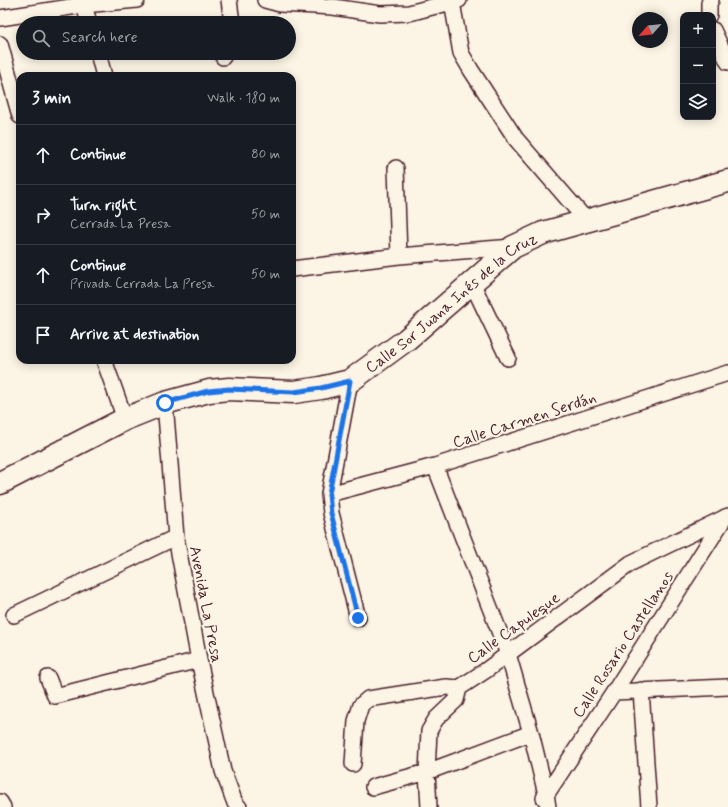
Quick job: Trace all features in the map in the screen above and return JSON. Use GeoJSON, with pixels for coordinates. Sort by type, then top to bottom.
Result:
{"type":"FeatureCollection","features":[{"type":"Feature","properties":{"kind":"street"},"geometry":{"type":"LineString","coordinates":[[0,18],[46,5],[84,5],[137,0]]}},
{"type":"Feature","properties":{"kind":"street"},"geometry":{"type":"LineString","coordinates":[[229,0],[231,16]]}},
{"type":"Feature","properties":{"kind":"street"},"geometry":{"type":"LineString","coordinates":[[265,0],[280,4],[332,4],[380,14],[409,13],[455,1],[461,53],[471,70],[516,139],[586,220]]}},
{"type":"Feature","properties":{"kind":"street"},"geometry":{"type":"LineString","coordinates":[[84,5],[87,16]]}},
{"type":"Feature","properties":{"kind":"street"},"geometry":{"type":"LineString","coordinates":[[716,36],[728,62]]}},
{"type":"Feature","properties":{"kind":"street"},"geometry":{"type":"LineString","coordinates":[[0,44],[16,102]]}},
{"type":"Feature","properties":{"kind":"street"},"geometry":{"type":"LineString","coordinates":[[100,60],[103,72]]}},
{"type":"Feature","properties":{"kind":"street"},"geometry":{"type":"LineString","coordinates":[[396,168],[399,256]]}},
{"type":"Feature","properties":{"kind":"street","name":"Calle Sor Juana Inés de la Cruz"},"geometry":{"type":"LineString","coordinates":[[0,483],[125,419],[165,403],[208,391],[229,389],[294,392],[321,388],[350,381],[406,340],[513,246],[542,233],[728,181]]}},
{"type":"Feature","properties":{"kind":"street"},"geometry":{"type":"LineString","coordinates":[[296,269],[399,256],[513,246]]}},
{"type":"Feature","properties":{"kind":"street"},"geometry":{"type":"LineString","coordinates":[[472,283],[508,358]]}},
{"type":"Feature","properties":{"kind":"street"},"geometry":{"type":"LineString","coordinates":[[105,364],[125,419]]}},
{"type":"Feature","properties":{"kind":"street","name":"Calle Carmen Serdán"},"geometry":{"type":"LineString","coordinates":[[329,494],[435,466],[728,372]]}},
{"type":"Feature","properties":{"kind":"street"},"geometry":{"type":"LineString","coordinates":[[350,381],[329,494],[331,513],[358,618]]}},
{"type":"Feature","properties":{"kind":"street","name":"Avenida La Presa"},"geometry":{"type":"LineString","coordinates":[[165,403],[176,537],[199,660],[223,771],[235,803],[239,807]]}},
{"type":"Feature","properties":{"kind":"street"},"geometry":{"type":"LineString","coordinates":[[435,466],[508,654],[531,733],[547,800]]}},
{"type":"Feature","properties":{"kind":"street","name":"Calle Capuleque"},"geometry":{"type":"LineString","coordinates":[[459,688],[631,564],[727,516]]}},
{"type":"Feature","properties":{"kind":"street","name":"Calle Rosario Castellanos"},"geometry":{"type":"LineString","coordinates":[[538,807],[547,800],[614,692],[727,516]]}},
{"type":"Feature","properties":{"kind":"street"},"geometry":{"type":"LineString","coordinates":[[14,615],[176,537]]}},
{"type":"Feature","properties":{"kind":"street"},"geometry":{"type":"LineString","coordinates":[[48,678],[55,696],[199,660]]}},
{"type":"Feature","properties":{"kind":"street"},"geometry":{"type":"LineString","coordinates":[[353,764],[356,720],[361,704],[368,699],[446,687],[459,688],[456,700],[436,719],[429,731],[427,772],[429,807]]}},
{"type":"Feature","properties":{"kind":"street"},"geometry":{"type":"LineString","coordinates":[[614,692],[728,687]]}},
{"type":"Feature","properties":{"kind":"street"},"geometry":{"type":"LineString","coordinates":[[641,690],[649,807]]}},
{"type":"Feature","properties":{"kind":"street"},"geometry":{"type":"LineString","coordinates":[[373,787],[427,772],[531,733]]}},
{"type":"Feature","properties":{"kind":"street"},"geometry":{"type":"LineString","coordinates":[[0,802],[3,807]]}},
{"type":"Feature","properties":{"kind":"route"},"geometry":{"type":"LineString","coordinates":[[165,403],[208,391],[229,389],[294,392],[321,388],[350,381],[329,494],[331,513],[358,618]]}}]}
